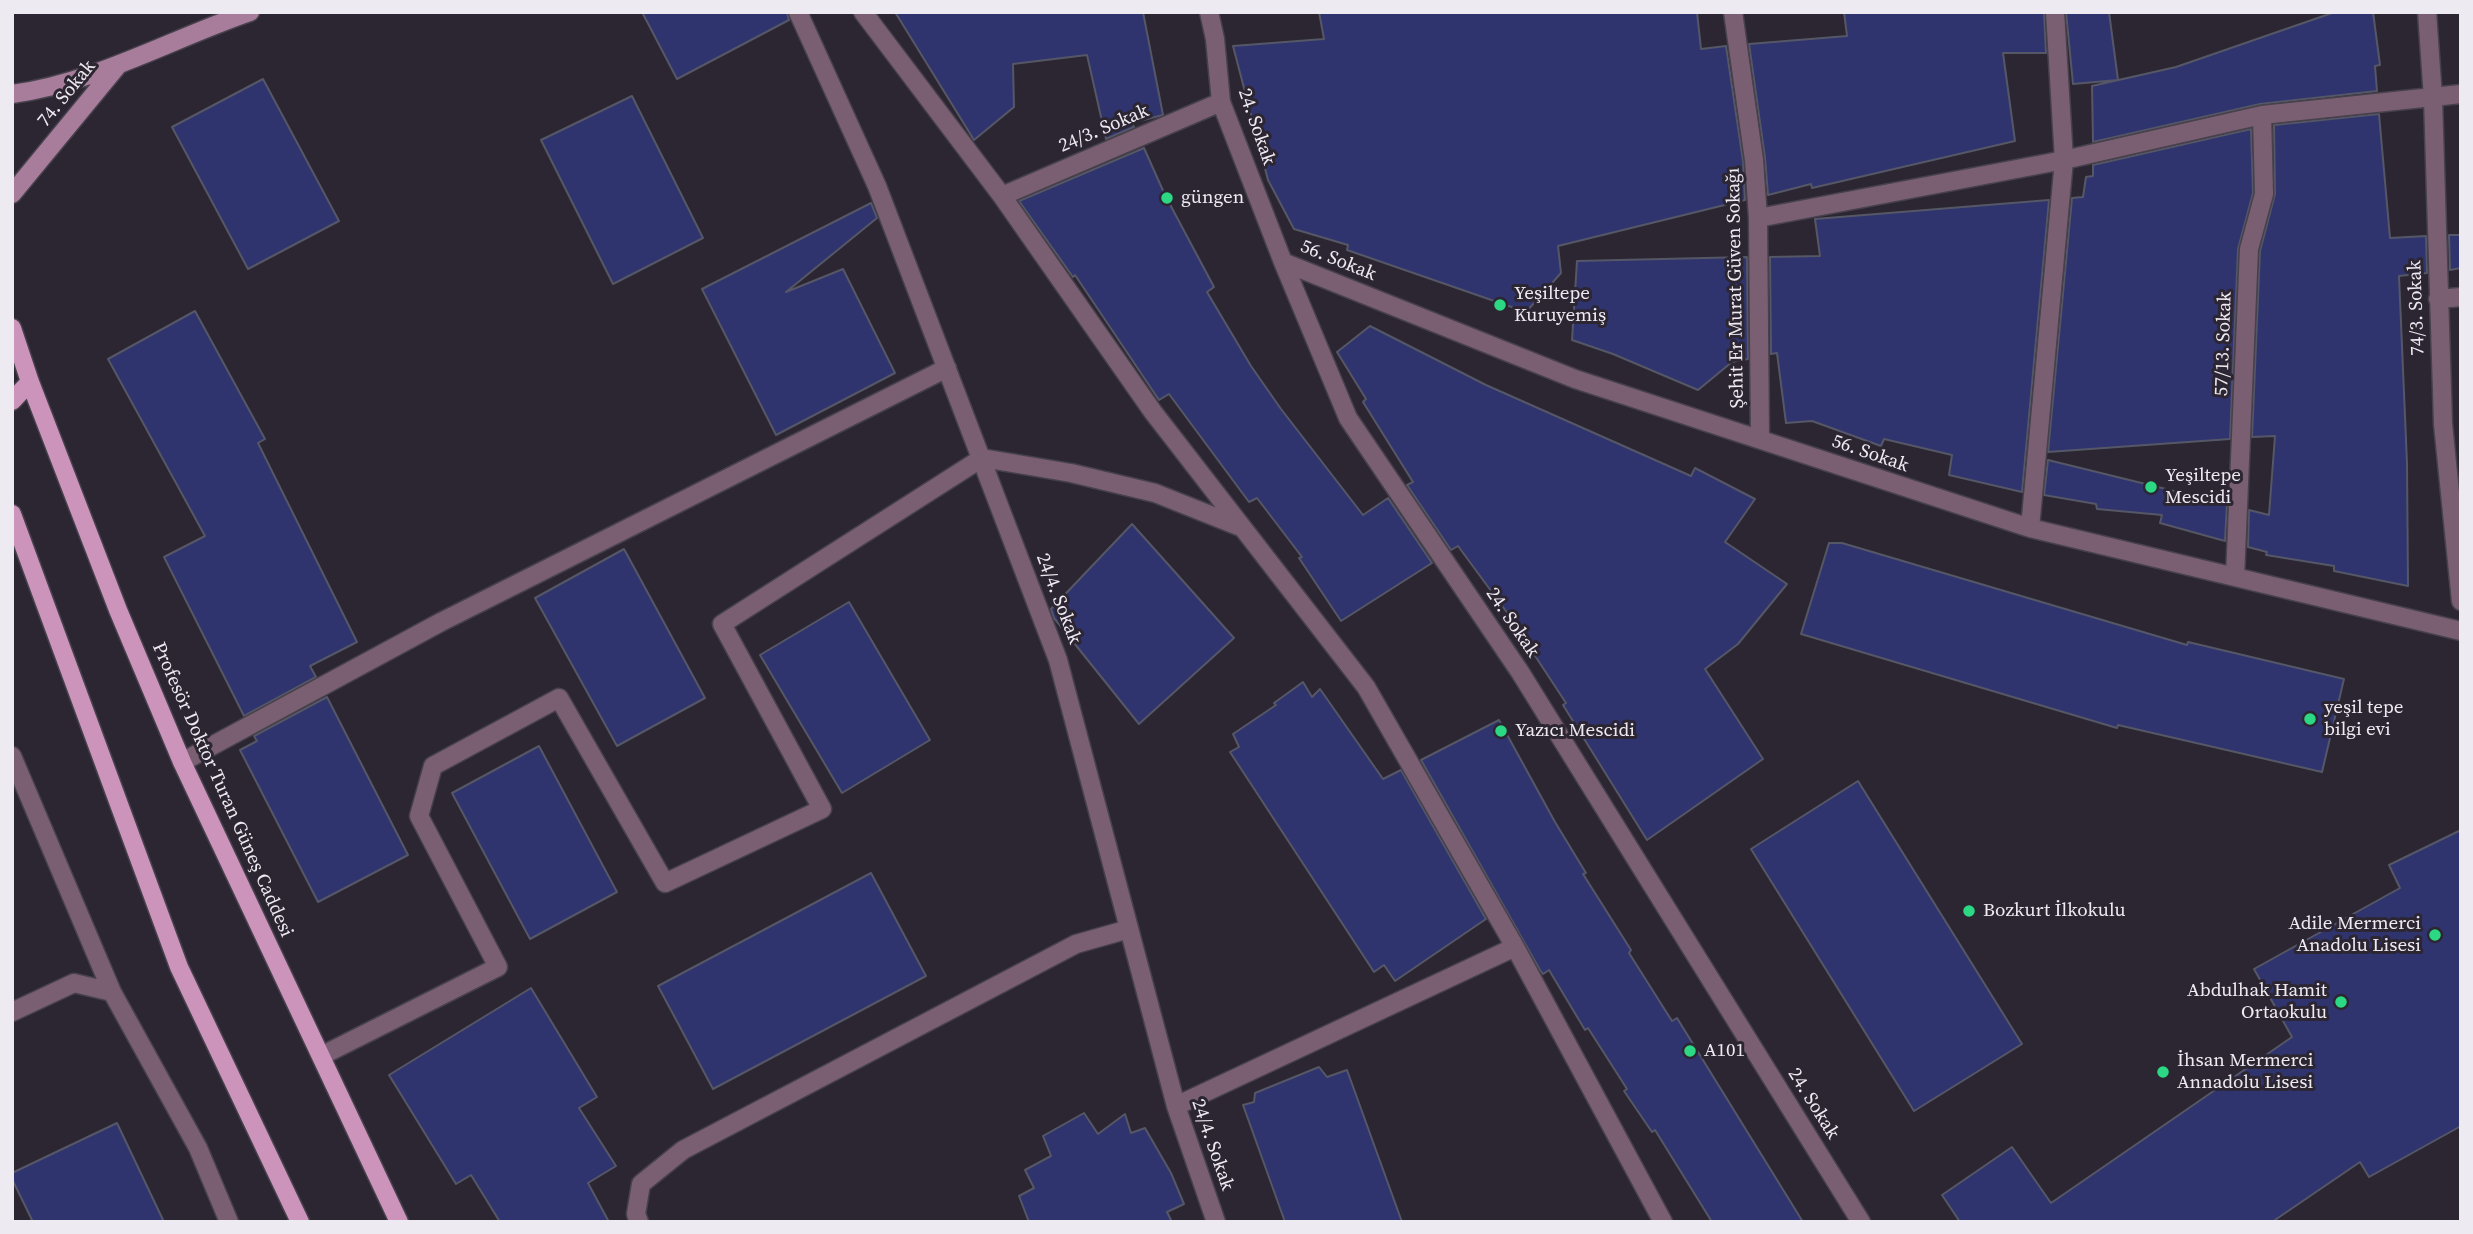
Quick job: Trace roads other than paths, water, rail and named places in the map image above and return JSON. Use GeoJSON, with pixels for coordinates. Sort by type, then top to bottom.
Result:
{"type":"FeatureCollection","features":[{"type":"Feature","properties":{"kind":"main road","name":"74. Sokak"},"geometry":{"type":"LineString","coordinates":[[12,194],[119,64],[242,13]]}},
{"type":"Feature","properties":{"kind":"main road"},"geometry":{"type":"LineString","coordinates":[[12,94],[39,90],[119,64]]}},
{"type":"Feature","properties":{"kind":"main road","name":"Profesör Doktor Turan Güneş Caddesi"},"geometry":{"type":"LineString","coordinates":[[12,328],[21,384],[182,762],[399,1222]]}},
{"type":"Feature","properties":{"kind":"main road"},"geometry":{"type":"LineString","coordinates":[[12,401],[21,384]]}},
{"type":"Feature","properties":{"kind":"main road"},"geometry":{"type":"LineString","coordinates":[[13,516],[179,967],[300,1222]]}},
{"type":"Feature","properties":{"kind":"street","name":"24/4. Sokak"},"geometry":{"type":"LineString","coordinates":[[798,12],[877,186],[1058,660],[1176,1106],[1216,1222]]}},
{"type":"Feature","properties":{"kind":"street"},"geometry":{"type":"LineString","coordinates":[[863,12],[1002,195],[1153,412],[1366,687],[1515,947],[1663,1222]]}},
{"type":"Feature","properties":{"kind":"street","name":"24. Sokak"},"geometry":{"type":"LineString","coordinates":[[1209,12],[1215,39],[1221,102],[1283,262],[1348,418],[1520,672],[1861,1222]]}},
{"type":"Feature","properties":{"kind":"street","name":"Şehit Er Murat Güven Sokağı"},"geometry":{"type":"LineString","coordinates":[[1733,12],[1754,160],[1758,218],[1760,439]]}},
{"type":"Feature","properties":{"kind":"street"},"geometry":{"type":"LineString","coordinates":[[2030,528],[2064,160],[2055,12]]}},
{"type":"Feature","properties":{"kind":"street","name":"74/3. Sokak"},"geometry":{"type":"LineString","coordinates":[[2427,12],[2443,424],[2461,601]]}},
{"type":"Feature","properties":{"kind":"street"},"geometry":{"type":"LineString","coordinates":[[1758,218],[2064,160],[2262,115],[2461,94]]}},
{"type":"Feature","properties":{"kind":"street","name":"24/3. Sokak"},"geometry":{"type":"LineString","coordinates":[[1002,195],[1221,102]]}},
{"type":"Feature","properties":{"kind":"street","name":"57/13. Sokak"},"geometry":{"type":"LineString","coordinates":[[2235,577],[2249,249],[2263,194],[2262,115]]}},
{"type":"Feature","properties":{"kind":"street","name":"56. Sokak"},"geometry":{"type":"LineString","coordinates":[[1283,262],[1575,379],[2030,528],[2461,631]]}},
{"type":"Feature","properties":{"kind":"street"},"geometry":{"type":"LineString","coordinates":[[2438,299],[2461,297]]}},
{"type":"Feature","properties":{"kind":"street"},"geometry":{"type":"LineString","coordinates":[[182,762],[440,622],[947,368]]}},
{"type":"Feature","properties":{"kind":"street"},"geometry":{"type":"LineString","coordinates":[[321,1056],[498,967],[419,816],[433,766],[559,698],[665,883],[822,808],[722,624],[982,458],[1071,473],[1155,493],[1243,528]]}},
{"type":"Feature","properties":{"kind":"street"},"geometry":{"type":"LineString","coordinates":[[12,756],[112,992],[198,1148],[229,1222]]}},
{"type":"Feature","properties":{"kind":"street"},"geometry":{"type":"LineString","coordinates":[[639,1222],[636,1214],[641,1184],[683,1150],[1076,944],[1129,929]]}},
{"type":"Feature","properties":{"kind":"street"},"geometry":{"type":"LineString","coordinates":[[1176,1106],[1515,947]]}},
{"type":"Feature","properties":{"kind":"street"},"geometry":{"type":"LineString","coordinates":[[12,1012],[74,983],[112,992]]}},
{"type":"Feature","properties":{"kind":"place","name":"güngen"},"geometry":{"type":"Point","coordinates":[1167,198]}},
{"type":"Feature","properties":{"kind":"place","name":"Yeşiltepe Kuruyemiş"},"geometry":{"type":"Point","coordinates":[1500,305]}},
{"type":"Feature","properties":{"kind":"place","name":"Yeşiltepe Mescidi"},"geometry":{"type":"Point","coordinates":[2151,487]}},
{"type":"Feature","properties":{"kind":"place","name":"yeşil tepe bilgi evi"},"geometry":{"type":"Point","coordinates":[2310,719]}},
{"type":"Feature","properties":{"kind":"place","name":"Yazıcı Mescidi"},"geometry":{"type":"Point","coordinates":[1501,731]}},
{"type":"Feature","properties":{"kind":"place","name":"Bozkurt İlkokulu"},"geometry":{"type":"Point","coordinates":[1969,911]}},
{"type":"Feature","properties":{"kind":"place","name":"Adile Mermerci Anadolu Lisesi"},"geometry":{"type":"Point","coordinates":[2435,935]}},
{"type":"Feature","properties":{"kind":"place","name":"Abdulhak Hamit Ortaokulu"},"geometry":{"type":"Point","coordinates":[2341,1002]}},
{"type":"Feature","properties":{"kind":"place","name":"A101"},"geometry":{"type":"Point","coordinates":[1690,1051]}},
{"type":"Feature","properties":{"kind":"place","name":"İhsan Mermerci Annadolu Lisesi"},"geometry":{"type":"Point","coordinates":[2163,1072]}}]}
